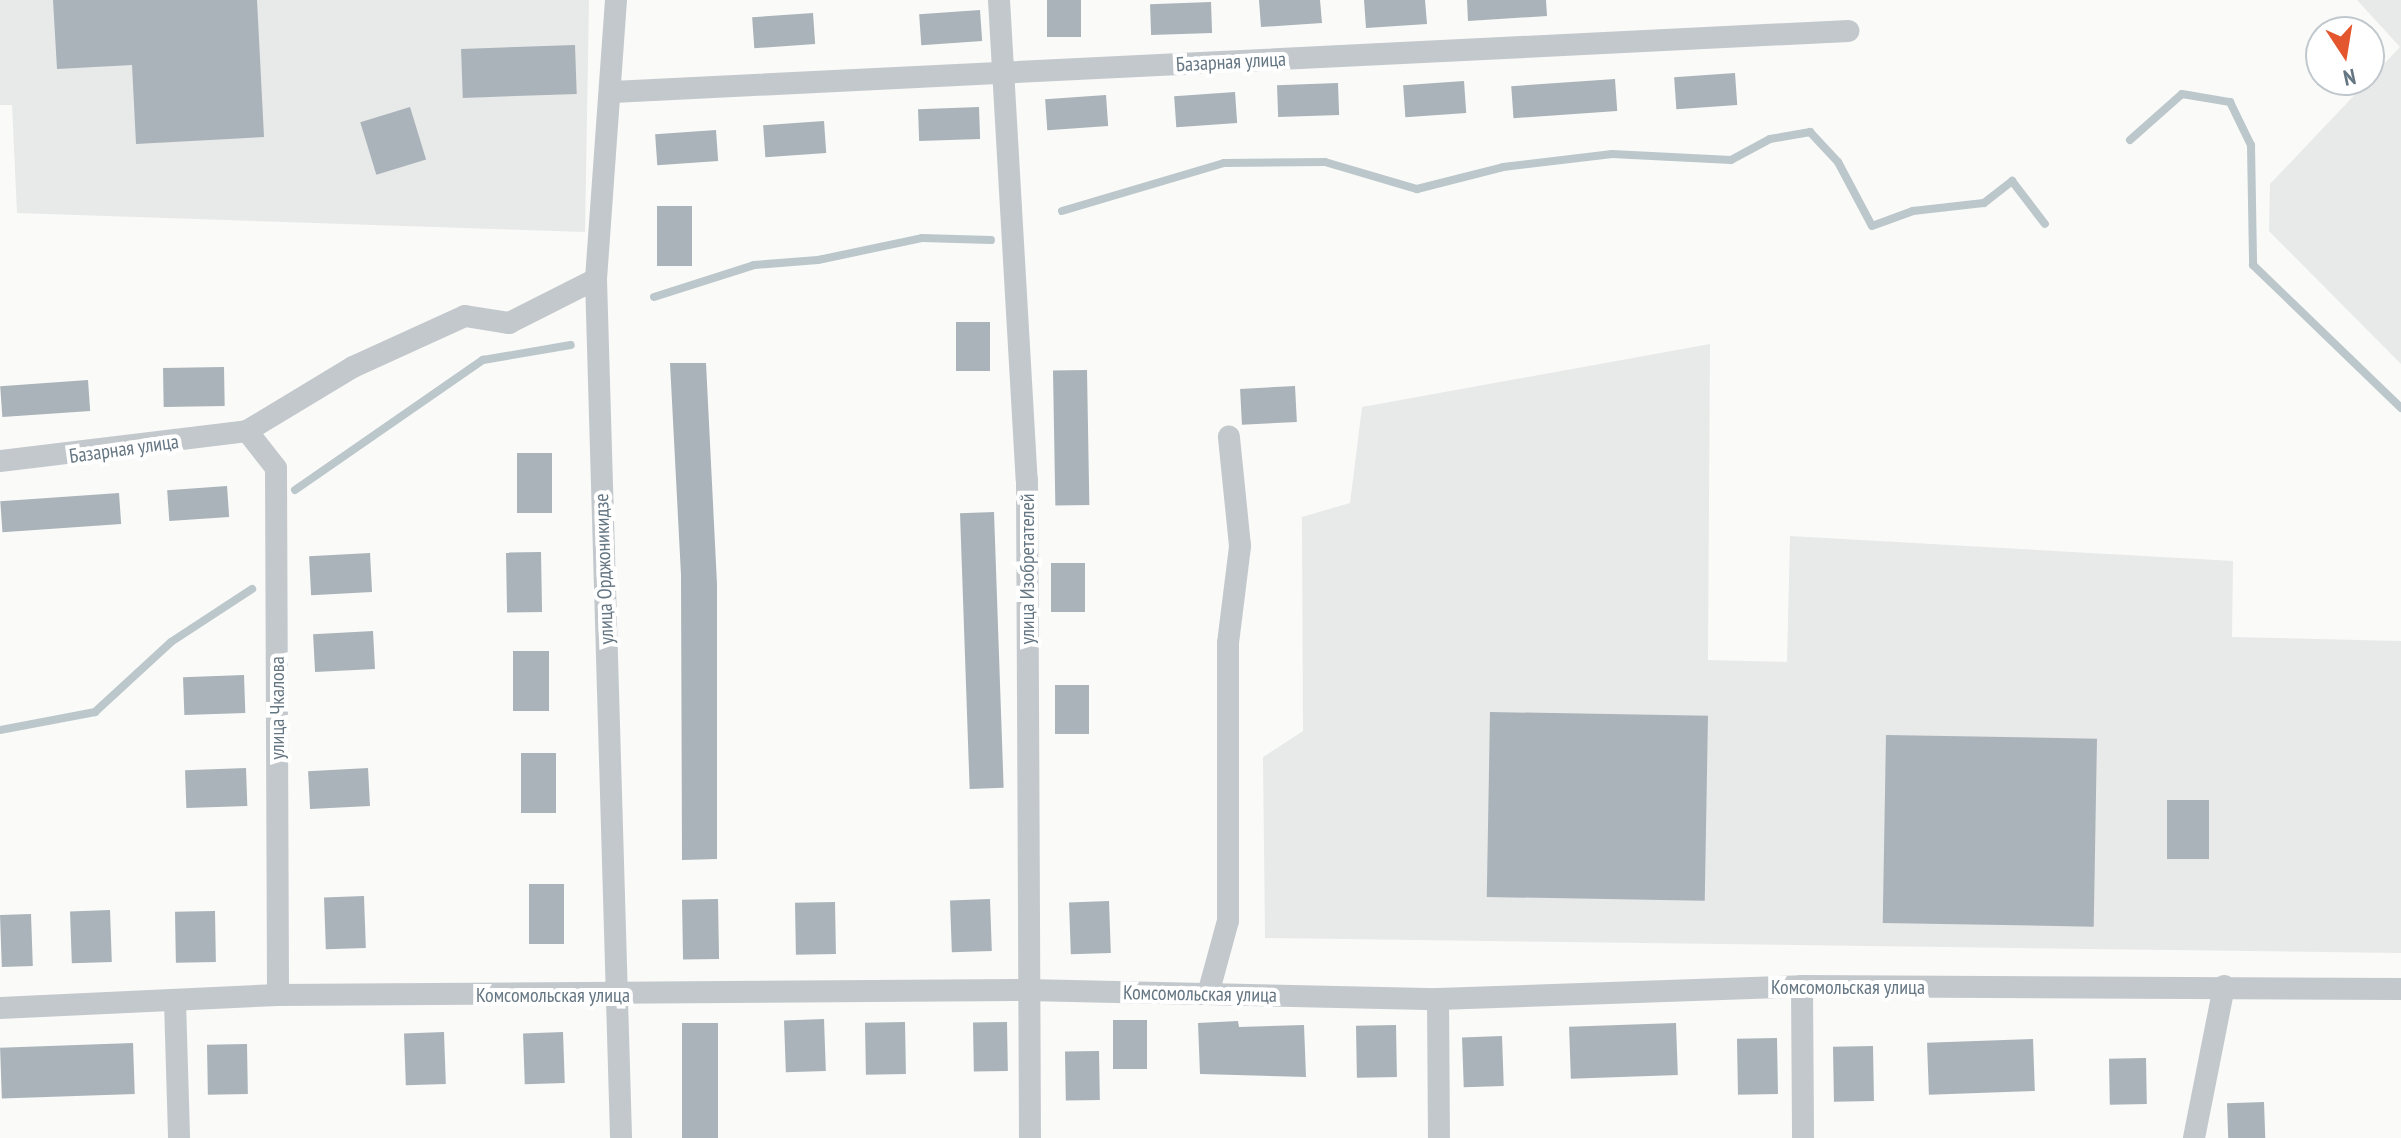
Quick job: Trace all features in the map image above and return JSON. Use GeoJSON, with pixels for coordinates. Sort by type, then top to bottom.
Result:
{"type":"FeatureCollection","features":[{"type":"Feature","properties":{"kind":"street","name":"улица Орджоникидзе"},"geometry":{"type":"LineString","coordinates":[[616,0],[613,92],[596,279],[621,1138]]}},
{"type":"Feature","properties":{"kind":"street","name":"улица Изобретателей"},"geometry":{"type":"LineString","coordinates":[[999,0],[1027,480],[1030,1138]]}},
{"type":"Feature","properties":{"kind":"street","name":"Базарная улица"},"geometry":{"type":"LineString","coordinates":[[613,92],[1848,31]]}},
{"type":"Feature","properties":{"kind":"street"},"geometry":{"type":"LineString","coordinates":[[247,431],[353,367],[465,316],[509,323],[596,279]]}},
{"type":"Feature","properties":{"kind":"street","name":"Базарная улица"},"geometry":{"type":"LineString","coordinates":[[0,461],[247,431]]}},
{"type":"Feature","properties":{"kind":"street","name":"улица Чкалова"},"geometry":{"type":"LineString","coordinates":[[247,431],[276,468],[278,995]]}},
{"type":"Feature","properties":{"kind":"street"},"geometry":{"type":"LineString","coordinates":[[1208,994],[1228,921],[1228,643],[1240,546],[1229,437]]}},
{"type":"Feature","properties":{"kind":"street","name":"Комсомольская улица"},"geometry":{"type":"LineString","coordinates":[[0,1008],[278,995],[1027,990],[1438,999],[1802,986],[2401,989]]}},
{"type":"Feature","properties":{"kind":"street"},"geometry":{"type":"LineString","coordinates":[[1802,986],[1803,1138]]}},
{"type":"Feature","properties":{"kind":"street"},"geometry":{"type":"LineString","coordinates":[[2194,1138],[2224,986]]}},
{"type":"Feature","properties":{"kind":"street"},"geometry":{"type":"LineString","coordinates":[[1438,999],[1439,1138]]}},
{"type":"Feature","properties":{"kind":"street"},"geometry":{"type":"LineString","coordinates":[[175,1001],[179,1138]]}},
{"type":"Feature","properties":{"kind":"shaded area"},"geometry":{"type":"Polygon","coordinates":[[[0,0],[589,0],[585,232],[17,213],[12,105],[0,105],[0,0]]]}},
{"type":"Feature","properties":{"kind":"shaded area"},"geometry":{"type":"Polygon","coordinates":[[[2357,0],[2401,0],[2401,364],[2269,231],[2270,184],[2354,96],[2385,96],[2385,63],[2400,47],[2385,31],[2385,16],[2372,16],[2357,0]]]}},
{"type":"Feature","properties":{"kind":"shaded area"},"geometry":{"type":"Polygon","coordinates":[[[1710,344],[1708,660],[1787,662],[1790,536],[2233,561],[2232,637],[2401,641],[2401,953],[1265,938],[1263,757],[1303,731],[1302,517],[1350,503],[1362,407],[1710,344]]]}},
{"type":"Feature","properties":{"kind":"building"},"geometry":{"type":"Polygon","coordinates":[[[53,0],[257,0],[264,137],[136,144],[132,65],[57,69],[53,0]]]}},
{"type":"Feature","properties":{"kind":"building"},"geometry":{"type":"Polygon","coordinates":[[[1047,0],[1081,0],[1081,37],[1047,37],[1047,0]]]}},
{"type":"Feature","properties":{"kind":"building"},"geometry":{"type":"Polygon","coordinates":[[[1259,0],[1320,0],[1322,23],[1261,27],[1259,0]]]}},
{"type":"Feature","properties":{"kind":"building"},"geometry":{"type":"Polygon","coordinates":[[[1364,0],[1425,0],[1427,24],[1366,28],[1364,0]]]}},
{"type":"Feature","properties":{"kind":"building"},"geometry":{"type":"Polygon","coordinates":[[[1467,0],[1546,0],[1547,16],[1468,21],[1467,0]]]}},
{"type":"Feature","properties":{"kind":"building"},"geometry":{"type":"Polygon","coordinates":[[[1211,2],[1212,33],[1151,35],[1150,4],[1211,2]]]}},
{"type":"Feature","properties":{"kind":"building"},"geometry":{"type":"Polygon","coordinates":[[[980,10],[982,41],[921,45],[919,14],[980,10]]]}},
{"type":"Feature","properties":{"kind":"building"},"geometry":{"type":"Polygon","coordinates":[[[813,13],[815,44],[754,48],[752,17],[813,13]]]}},
{"type":"Feature","properties":{"kind":"building"},"geometry":{"type":"Polygon","coordinates":[[[575,45],[577,94],[463,98],[461,49],[575,45]]]}},
{"type":"Feature","properties":{"kind":"building"},"geometry":{"type":"Polygon","coordinates":[[[1735,73],[1737,105],[1676,109],[1674,77],[1735,73]]]}},
{"type":"Feature","properties":{"kind":"building"},"geometry":{"type":"Polygon","coordinates":[[[1615,79],[1617,111],[1513,118],[1511,86],[1615,79]]]}},
{"type":"Feature","properties":{"kind":"building"},"geometry":{"type":"Polygon","coordinates":[[[1464,81],[1466,113],[1405,117],[1403,85],[1464,81]]]}},
{"type":"Feature","properties":{"kind":"building"},"geometry":{"type":"Polygon","coordinates":[[[1338,83],[1339,115],[1278,117],[1277,85],[1338,83]]]}},
{"type":"Feature","properties":{"kind":"building"},"geometry":{"type":"Polygon","coordinates":[[[1235,92],[1237,123],[1176,127],[1174,96],[1235,92]]]}},
{"type":"Feature","properties":{"kind":"building"},"geometry":{"type":"Polygon","coordinates":[[[1106,95],[1108,126],[1047,130],[1045,99],[1106,95]]]}},
{"type":"Feature","properties":{"kind":"building"},"geometry":{"type":"Polygon","coordinates":[[[410,107],[426,160],[376,175],[360,122],[410,107]]]}},
{"type":"Feature","properties":{"kind":"building"},"geometry":{"type":"Polygon","coordinates":[[[979,107],[980,139],[919,141],[918,109],[979,107]]]}},
{"type":"Feature","properties":{"kind":"building"},"geometry":{"type":"Polygon","coordinates":[[[824,121],[826,153],[765,157],[763,125],[824,121]]]}},
{"type":"Feature","properties":{"kind":"building"},"geometry":{"type":"Polygon","coordinates":[[[716,130],[718,161],[657,165],[655,134],[716,130]]]}},
{"type":"Feature","properties":{"kind":"building"},"geometry":{"type":"Polygon","coordinates":[[[657,206],[692,206],[692,266],[657,266],[657,206]]]}},
{"type":"Feature","properties":{"kind":"building"},"geometry":{"type":"Polygon","coordinates":[[[956,322],[990,322],[990,371],[956,371],[956,322]]]}},
{"type":"Feature","properties":{"kind":"building"},"geometry":{"type":"Polygon","coordinates":[[[670,363],[706,363],[717,584],[717,859],[682,860],[681,575],[670,363]]]}},
{"type":"Feature","properties":{"kind":"building"},"geometry":{"type":"Polygon","coordinates":[[[224,367],[225,406],[164,407],[163,368],[224,367]]]}},
{"type":"Feature","properties":{"kind":"building"},"geometry":{"type":"Polygon","coordinates":[[[1087,370],[1089,505],[1055,506],[1053,371],[1087,370]]]}},
{"type":"Feature","properties":{"kind":"building"},"geometry":{"type":"Polygon","coordinates":[[[88,380],[90,411],[2,417],[0,386],[88,380]]]}},
{"type":"Feature","properties":{"kind":"building"},"geometry":{"type":"Polygon","coordinates":[[[1295,386],[1297,422],[1242,425],[1240,389],[1295,386]]]}},
{"type":"Feature","properties":{"kind":"building"},"geometry":{"type":"Polygon","coordinates":[[[517,453],[552,453],[552,513],[517,513],[517,453]]]}},
{"type":"Feature","properties":{"kind":"building"},"geometry":{"type":"Polygon","coordinates":[[[227,486],[229,517],[169,521],[167,490],[227,486]]]}},
{"type":"Feature","properties":{"kind":"building"},"geometry":{"type":"Polygon","coordinates":[[[119,493],[121,524],[2,532],[0,501],[119,493]]]}},
{"type":"Feature","properties":{"kind":"building"},"geometry":{"type":"Polygon","coordinates":[[[994,512],[1004,788],[970,789],[960,513],[994,512]]]}},
{"type":"Feature","properties":{"kind":"building"},"geometry":{"type":"Polygon","coordinates":[[[541,552],[542,612],[507,613],[506,553],[541,552]]]}},
{"type":"Feature","properties":{"kind":"building"},"geometry":{"type":"Polygon","coordinates":[[[370,553],[372,592],[311,595],[309,556],[370,553]]]}},
{"type":"Feature","properties":{"kind":"building"},"geometry":{"type":"Polygon","coordinates":[[[1051,563],[1085,563],[1085,612],[1051,612],[1051,563]]]}},
{"type":"Feature","properties":{"kind":"building"},"geometry":{"type":"Polygon","coordinates":[[[373,631],[375,669],[315,672],[313,634],[373,631]]]}},
{"type":"Feature","properties":{"kind":"building"},"geometry":{"type":"Polygon","coordinates":[[[513,651],[549,651],[549,711],[513,711],[513,651]]]}},
{"type":"Feature","properties":{"kind":"building"},"geometry":{"type":"Polygon","coordinates":[[[244,675],[245,713],[184,715],[183,677],[244,675]]]}},
{"type":"Feature","properties":{"kind":"building"},"geometry":{"type":"Polygon","coordinates":[[[1055,685],[1089,685],[1089,734],[1055,734],[1055,685]]]}},
{"type":"Feature","properties":{"kind":"building"},"geometry":{"type":"Polygon","coordinates":[[[1490,712],[1708,716],[1705,901],[1487,897],[1490,712]]]}},
{"type":"Feature","properties":{"kind":"building"},"geometry":{"type":"Polygon","coordinates":[[[1886,735],[2097,739],[2094,927],[1883,923],[1886,735]]]}},
{"type":"Feature","properties":{"kind":"building"},"geometry":{"type":"Polygon","coordinates":[[[521,753],[556,753],[556,813],[521,813],[521,753]]]}},
{"type":"Feature","properties":{"kind":"building"},"geometry":{"type":"Polygon","coordinates":[[[246,768],[247,806],[186,808],[185,770],[246,768]]]}},
{"type":"Feature","properties":{"kind":"building"},"geometry":{"type":"Polygon","coordinates":[[[368,768],[370,806],[310,809],[308,771],[368,768]]]}},
{"type":"Feature","properties":{"kind":"building"},"geometry":{"type":"Polygon","coordinates":[[[2167,800],[2209,800],[2209,859],[2167,859],[2167,800]]]}},
{"type":"Feature","properties":{"kind":"building"},"geometry":{"type":"Polygon","coordinates":[[[529,884],[564,884],[564,944],[529,944],[529,884]]]}},
{"type":"Feature","properties":{"kind":"building"},"geometry":{"type":"Polygon","coordinates":[[[364,896],[366,948],[326,949],[324,897],[364,896]]]}},
{"type":"Feature","properties":{"kind":"building"},"geometry":{"type":"Polygon","coordinates":[[[718,899],[719,959],[683,960],[682,900],[718,899]]]}},
{"type":"Feature","properties":{"kind":"building"},"geometry":{"type":"Polygon","coordinates":[[[990,899],[992,951],[952,952],[950,900],[990,899]]]}},
{"type":"Feature","properties":{"kind":"building"},"geometry":{"type":"Polygon","coordinates":[[[1109,901],[1111,953],[1071,954],[1069,902],[1109,901]]]}},
{"type":"Feature","properties":{"kind":"building"},"geometry":{"type":"Polygon","coordinates":[[[835,902],[836,954],[796,955],[795,903],[835,902]]]}},
{"type":"Feature","properties":{"kind":"building"},"geometry":{"type":"Polygon","coordinates":[[[110,910],[112,962],[72,963],[70,911],[110,910]]]}},
{"type":"Feature","properties":{"kind":"building"},"geometry":{"type":"Polygon","coordinates":[[[215,911],[216,962],[176,963],[175,912],[215,911]]]}},
{"type":"Feature","properties":{"kind":"building"},"geometry":{"type":"Polygon","coordinates":[[[31,914],[33,966],[2,967],[0,915],[31,914]]]}},
{"type":"Feature","properties":{"kind":"building"},"geometry":{"type":"Polygon","coordinates":[[[824,1019],[826,1071],[786,1072],[784,1020],[824,1019]]]}},
{"type":"Feature","properties":{"kind":"building"},"geometry":{"type":"Polygon","coordinates":[[[1113,1020],[1147,1020],[1147,1069],[1113,1069],[1113,1020]]]}},
{"type":"Feature","properties":{"kind":"building"},"geometry":{"type":"Polygon","coordinates":[[[1238,1021],[1239,1027],[1304,1025],[1306,1077],[1200,1074],[1198,1023],[1238,1021]]]}},
{"type":"Feature","properties":{"kind":"building"},"geometry":{"type":"Polygon","coordinates":[[[905,1022],[906,1074],[866,1075],[865,1023],[905,1022]]]}},
{"type":"Feature","properties":{"kind":"building"},"geometry":{"type":"Polygon","coordinates":[[[1007,1022],[1008,1071],[974,1072],[973,1023],[1007,1022]]]}},
{"type":"Feature","properties":{"kind":"building"},"geometry":{"type":"Polygon","coordinates":[[[682,1023],[718,1023],[718,1138],[682,1138],[682,1023]]]}},
{"type":"Feature","properties":{"kind":"building"},"geometry":{"type":"Polygon","coordinates":[[[1676,1023],[1678,1075],[1571,1079],[1569,1027],[1676,1023]]]}},
{"type":"Feature","properties":{"kind":"building"},"geometry":{"type":"Polygon","coordinates":[[[1396,1025],[1397,1077],[1357,1078],[1356,1026],[1396,1025]]]}},
{"type":"Feature","properties":{"kind":"building"},"geometry":{"type":"Polygon","coordinates":[[[444,1032],[446,1084],[406,1085],[404,1033],[444,1032]]]}},
{"type":"Feature","properties":{"kind":"building"},"geometry":{"type":"Polygon","coordinates":[[[563,1032],[565,1083],[525,1084],[523,1033],[563,1032]]]}},
{"type":"Feature","properties":{"kind":"building"},"geometry":{"type":"Polygon","coordinates":[[[1502,1036],[1504,1086],[1464,1087],[1462,1037],[1502,1036]]]}},
{"type":"Feature","properties":{"kind":"building"},"geometry":{"type":"Polygon","coordinates":[[[1777,1038],[1778,1094],[1738,1095],[1737,1039],[1777,1038]]]}},
{"type":"Feature","properties":{"kind":"building"},"geometry":{"type":"Polygon","coordinates":[[[2033,1039],[2035,1091],[1929,1095],[1927,1043],[2033,1039]]]}},
{"type":"Feature","properties":{"kind":"building"},"geometry":{"type":"Polygon","coordinates":[[[133,1043],[135,1094],[2,1099],[0,1048],[133,1043]]]}},
{"type":"Feature","properties":{"kind":"building"},"geometry":{"type":"Polygon","coordinates":[[[247,1044],[248,1094],[208,1095],[207,1045],[247,1044]]]}},
{"type":"Feature","properties":{"kind":"building"},"geometry":{"type":"Polygon","coordinates":[[[1873,1046],[1874,1101],[1834,1102],[1833,1047],[1873,1046]]]}},
{"type":"Feature","properties":{"kind":"building"},"geometry":{"type":"Polygon","coordinates":[[[1099,1051],[1100,1100],[1066,1101],[1065,1052],[1099,1051]]]}},
{"type":"Feature","properties":{"kind":"building"},"geometry":{"type":"Polygon","coordinates":[[[2146,1058],[2147,1104],[2110,1105],[2109,1059],[2146,1058]]]}},
{"type":"Feature","properties":{"kind":"building"},"geometry":{"type":"Polygon","coordinates":[[[2264,1102],[2265,1138],[2228,1138],[2227,1103],[2264,1102]]]}},
{"type":"Feature","properties":{"kind":"waterway"},"geometry":{"type":"LineString","coordinates":[[2130,140],[2182,94],[2230,102],[2251,145],[2253,265],[2401,408]]}},
{"type":"Feature","properties":{"kind":"waterway"},"geometry":{"type":"LineString","coordinates":[[1062,211],[1224,163],[1325,162],[1417,189],[1503,167],[1612,154],[1731,160],[1770,139],[1810,132],[1838,162],[1872,226],[1913,211],[1984,203],[2012,181],[2045,224]]}},
{"type":"Feature","properties":{"kind":"waterway"},"geometry":{"type":"LineString","coordinates":[[654,297],[754,265],[818,260],[922,238],[991,240]]}},
{"type":"Feature","properties":{"kind":"waterway"},"geometry":{"type":"LineString","coordinates":[[295,490],[483,360],[571,345]]}},
{"type":"Feature","properties":{"kind":"waterway"},"geometry":{"type":"LineString","coordinates":[[0,730],[95,712],[171,642],[252,589]]}}]}
